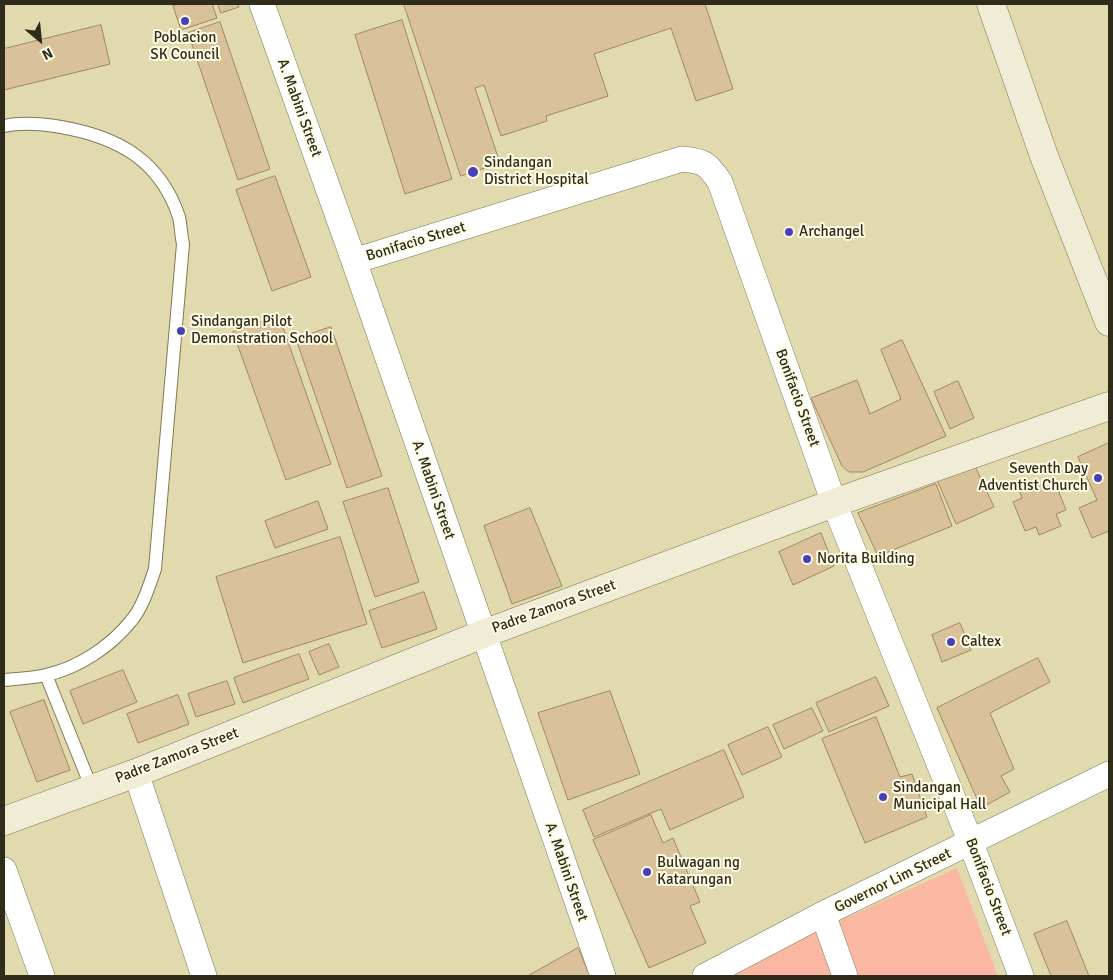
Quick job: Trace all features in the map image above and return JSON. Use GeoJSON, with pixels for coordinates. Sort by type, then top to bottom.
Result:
{"type":"FeatureCollection","features":[{"type":"Feature","properties":{"kind":"street","name":"A. Mabini Street"},"geometry":{"type":"LineString","coordinates":[[262,4],[354,261],[602,976]]}},
{"type":"Feature","properties":{"kind":"street"},"geometry":{"type":"LineString","coordinates":[[991,4],[1044,156],[1109,322]]}},
{"type":"Feature","properties":{"kind":"street","name":"Bonifacio Street"},"geometry":{"type":"LineString","coordinates":[[354,261],[682,159],[700,161],[711,168],[720,182],[834,503],[971,843],[1021,976]]}},
{"type":"Feature","properties":{"kind":"street","name":"Padre Zamora Street"},"geometry":{"type":"LineString","coordinates":[[4,821],[136,773],[483,634],[834,503],[1109,406]]}},
{"type":"Feature","properties":{"kind":"street"},"geometry":{"type":"LineString","coordinates":[[136,773],[204,976]]}},
{"type":"Feature","properties":{"kind":"street","name":"Governor Lim Street"},"geometry":{"type":"LineString","coordinates":[[705,976],[823,914],[1109,774]]}},
{"type":"Feature","properties":{"kind":"street"},"geometry":{"type":"LineString","coordinates":[[4,870],[42,976]]}},
{"type":"Feature","properties":{"kind":"street"},"geometry":{"type":"LineString","coordinates":[[823,914],[845,976]]}},
{"type":"Feature","properties":{"kind":"lane"},"geometry":{"type":"LineString","coordinates":[[4,126],[12,124],[46,125],[87,132],[118,144],[147,163],[166,186],[179,218],[183,244],[155,569],[147,592],[132,620],[110,642],[82,663],[46,675],[4,680]]}},
{"type":"Feature","properties":{"kind":"lane"},"geometry":{"type":"LineString","coordinates":[[46,675],[92,789]]}},
{"type":"Feature","properties":{"kind":"shaded area"},"geometry":{"type":"Polygon","coordinates":[[[957,868],[998,976],[717,976],[957,868]]]}},
{"type":"Feature","properties":{"kind":"building"},"geometry":{"type":"Polygon","coordinates":[[[180,4],[212,4],[217,18],[181,30],[173,6],[180,4]]]}},
{"type":"Feature","properties":{"kind":"building"},"geometry":{"type":"Polygon","coordinates":[[[218,4],[238,4],[239,7],[221,13],[218,4]]]}},
{"type":"Feature","properties":{"kind":"building"},"geometry":{"type":"Polygon","coordinates":[[[404,4],[705,4],[733,89],[696,101],[671,28],[594,54],[608,96],[546,116],[547,121],[501,136],[484,85],[475,88],[500,163],[461,176],[404,4]]]}},
{"type":"Feature","properties":{"kind":"building"},"geometry":{"type":"Polygon","coordinates":[[[402,20],[452,179],[405,194],[355,35],[402,20]]]}},
{"type":"Feature","properties":{"kind":"building"},"geometry":{"type":"Polygon","coordinates":[[[220,22],[270,169],[238,180],[188,33],[220,22]]]}},
{"type":"Feature","properties":{"kind":"building"},"geometry":{"type":"Polygon","coordinates":[[[101,25],[110,64],[4,90],[4,49],[101,25]]]}},
{"type":"Feature","properties":{"kind":"building"},"geometry":{"type":"Polygon","coordinates":[[[275,176],[311,277],[272,291],[236,190],[275,176]]]}},
{"type":"Feature","properties":{"kind":"building"},"geometry":{"type":"Polygon","coordinates":[[[279,316],[331,464],[286,480],[233,332],[279,316]]]}},
{"type":"Feature","properties":{"kind":"building"},"geometry":{"type":"Polygon","coordinates":[[[331,327],[382,476],[347,488],[296,339],[331,327]]]}},
{"type":"Feature","properties":{"kind":"building"},"geometry":{"type":"Polygon","coordinates":[[[902,340],[946,436],[863,472],[849,472],[842,466],[811,398],[857,380],[870,414],[901,399],[881,350],[902,340]]]}},
{"type":"Feature","properties":{"kind":"building"},"geometry":{"type":"Polygon","coordinates":[[[958,381],[974,418],[950,429],[934,392],[958,381]]]}},
{"type":"Feature","properties":{"kind":"building","name":"Seventh Day Adventist Church"},"geometry":{"type":"Polygon","coordinates":[[[1109,443],[1109,531],[1092,538],[1079,508],[1097,500],[1078,457],[1109,443]]]}},
{"type":"Feature","properties":{"kind":"building"},"geometry":{"type":"Polygon","coordinates":[[[974,464],[994,507],[956,524],[937,480],[974,464]]]}},
{"type":"Feature","properties":{"kind":"building"},"geometry":{"type":"Polygon","coordinates":[[[1031,481],[1033,486],[1043,482],[1046,489],[1056,485],[1066,510],[1056,514],[1061,526],[1039,535],[1036,527],[1025,531],[1013,502],[1022,498],[1018,486],[1031,481]]]}},
{"type":"Feature","properties":{"kind":"building"},"geometry":{"type":"Polygon","coordinates":[[[936,484],[952,526],[878,556],[858,513],[936,484]]]}},
{"type":"Feature","properties":{"kind":"building"},"geometry":{"type":"Polygon","coordinates":[[[388,488],[419,582],[375,597],[343,502],[388,488]]]}},
{"type":"Feature","properties":{"kind":"building"},"geometry":{"type":"Polygon","coordinates":[[[318,501],[328,529],[275,548],[265,521],[318,501]]]}},
{"type":"Feature","properties":{"kind":"building"},"geometry":{"type":"Polygon","coordinates":[[[530,508],[562,586],[512,604],[484,526],[530,508]]]}},
{"type":"Feature","properties":{"kind":"building","name":"Norita Building"},"geometry":{"type":"Polygon","coordinates":[[[821,533],[834,566],[793,585],[779,552],[821,533]]]}},
{"type":"Feature","properties":{"kind":"building"},"geometry":{"type":"Polygon","coordinates":[[[340,537],[367,624],[243,663],[216,577],[340,537]]]}},
{"type":"Feature","properties":{"kind":"building"},"geometry":{"type":"Polygon","coordinates":[[[424,592],[437,629],[382,648],[369,611],[424,592]]]}},
{"type":"Feature","properties":{"kind":"building","name":"Caltex"},"geometry":{"type":"Polygon","coordinates":[[[960,623],[971,650],[942,662],[932,635],[960,623]]]}},
{"type":"Feature","properties":{"kind":"building"},"geometry":{"type":"Polygon","coordinates":[[[329,644],[339,667],[319,675],[309,652],[329,644]]]}},
{"type":"Feature","properties":{"kind":"building"},"geometry":{"type":"Polygon","coordinates":[[[299,654],[309,679],[243,703],[234,678],[299,654]]]}},
{"type":"Feature","properties":{"kind":"building"},"geometry":{"type":"Polygon","coordinates":[[[1038,658],[1050,682],[990,713],[1014,769],[1001,776],[1010,792],[981,808],[937,708],[1038,658]]]}},
{"type":"Feature","properties":{"kind":"building"},"geometry":{"type":"Polygon","coordinates":[[[123,670],[137,702],[83,724],[70,691],[123,670]]]}},
{"type":"Feature","properties":{"kind":"building"},"geometry":{"type":"Polygon","coordinates":[[[876,677],[889,706],[829,732],[816,703],[876,677]]]}},
{"type":"Feature","properties":{"kind":"building"},"geometry":{"type":"Polygon","coordinates":[[[227,681],[235,704],[196,717],[188,694],[227,681]]]}},
{"type":"Feature","properties":{"kind":"building"},"geometry":{"type":"Polygon","coordinates":[[[610,691],[640,774],[568,800],[538,713],[610,691]]]}},
{"type":"Feature","properties":{"kind":"building"},"geometry":{"type":"Polygon","coordinates":[[[178,695],[189,724],[138,743],[127,714],[178,695]]]}},
{"type":"Feature","properties":{"kind":"building"},"geometry":{"type":"Polygon","coordinates":[[[44,700],[70,770],[37,782],[10,712],[44,700]]]}},
{"type":"Feature","properties":{"kind":"building"},"geometry":{"type":"Polygon","coordinates":[[[812,708],[823,731],[784,749],[773,725],[812,708]]]}},
{"type":"Feature","properties":{"kind":"building","name":"Sindangan Municipal Hall"},"geometry":{"type":"Polygon","coordinates":[[[876,717],[900,777],[912,774],[927,817],[865,843],[822,739],[876,717]]]}},
{"type":"Feature","properties":{"kind":"building"},"geometry":{"type":"Polygon","coordinates":[[[768,727],[782,757],[742,775],[728,745],[768,727]]]}},
{"type":"Feature","properties":{"kind":"building"},"geometry":{"type":"Polygon","coordinates":[[[724,750],[744,797],[670,830],[661,809],[594,837],[583,810],[724,750]]]}},
{"type":"Feature","properties":{"kind":"building","name":"Bulwagan ng Katarungan"},"geometry":{"type":"Polygon","coordinates":[[[651,815],[663,843],[673,838],[700,902],[690,906],[706,943],[649,968],[593,840],[651,815]]]}},
{"type":"Feature","properties":{"kind":"building"},"geometry":{"type":"Polygon","coordinates":[[[1067,921],[1089,976],[1051,976],[1034,934],[1067,921]]]}},
{"type":"Feature","properties":{"kind":"building"},"geometry":{"type":"Polygon","coordinates":[[[578,948],[590,976],[528,976],[578,948]]]}},
{"type":"Feature","properties":{"kind":"place","name":"Poblacion SK Council"},"geometry":{"type":"Point","coordinates":[185,21]}},
{"type":"Feature","properties":{"kind":"place","name":"Sindangan District Hospital"},"geometry":{"type":"Point","coordinates":[473,172]}},
{"type":"Feature","properties":{"kind":"place","name":"Archangel"},"geometry":{"type":"Point","coordinates":[789,232]}},
{"type":"Feature","properties":{"kind":"place","name":"Sindangan Pilot Demonstration School"},"geometry":{"type":"Point","coordinates":[181,331]}},
{"type":"Feature","properties":{"kind":"place","name":"Seventh Day Adventist Church"},"geometry":{"type":"Point","coordinates":[1098,478]}},
{"type":"Feature","properties":{"kind":"place","name":"Norita Building"},"geometry":{"type":"Point","coordinates":[807,559]}},
{"type":"Feature","properties":{"kind":"place","name":"Caltex"},"geometry":{"type":"Point","coordinates":[951,642]}},
{"type":"Feature","properties":{"kind":"place","name":"Sindangan Municipal Hall"},"geometry":{"type":"Point","coordinates":[883,797]}},
{"type":"Feature","properties":{"kind":"place","name":"Bulwagan ng Katarungan"},"geometry":{"type":"Point","coordinates":[647,872]}}]}
